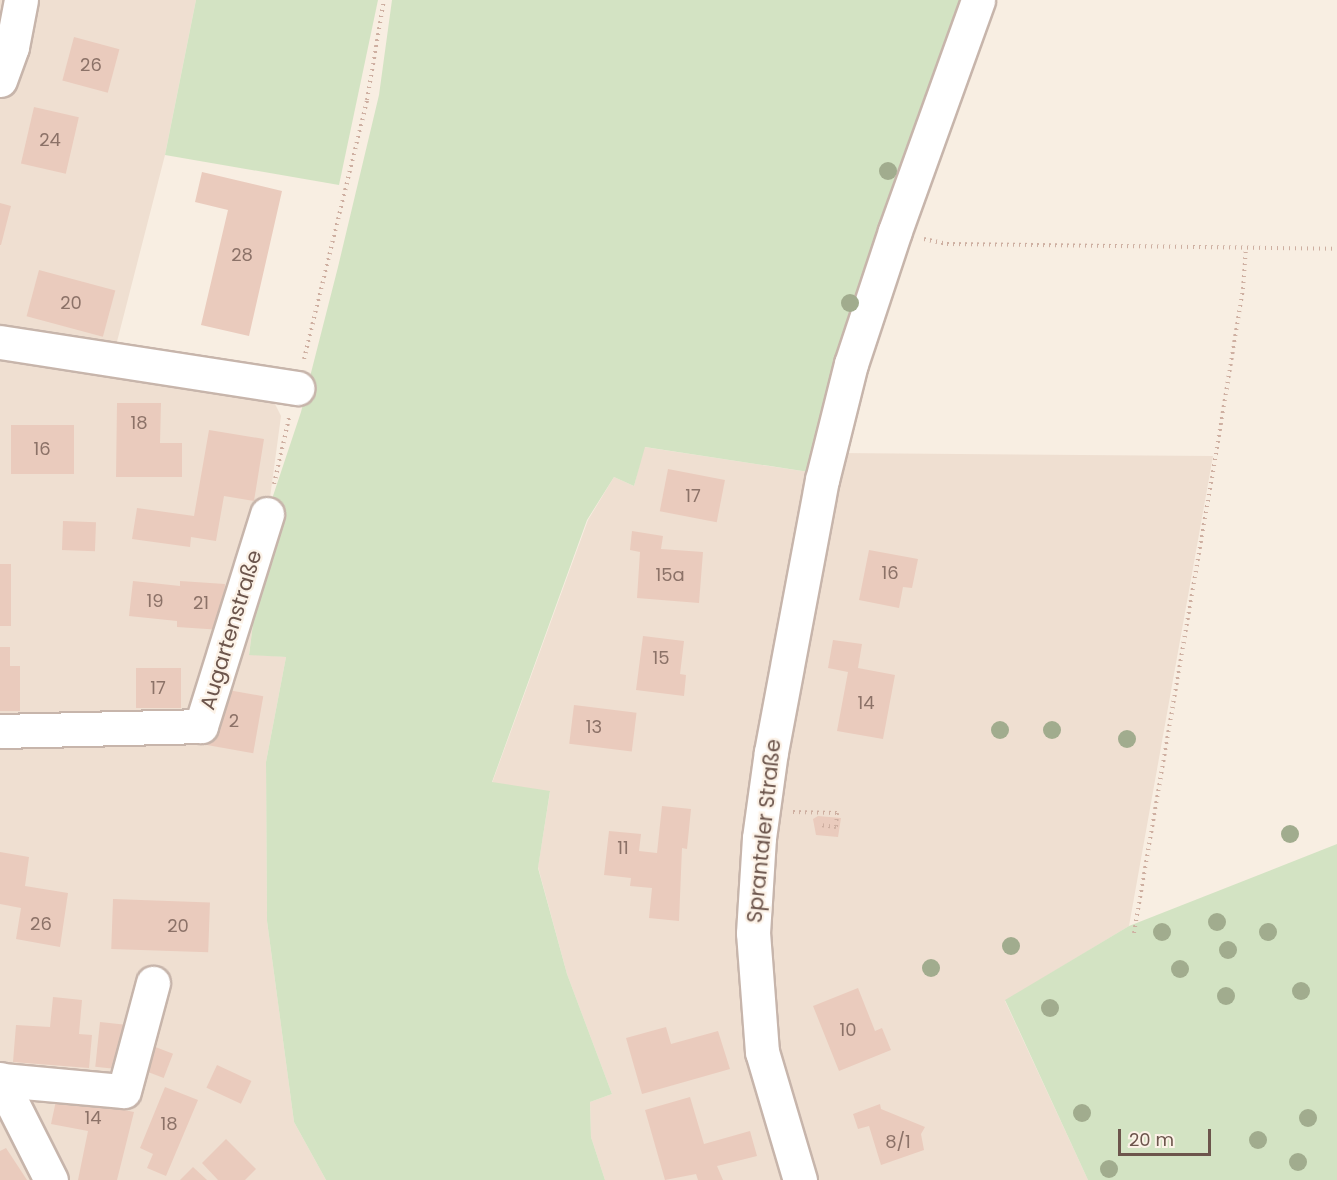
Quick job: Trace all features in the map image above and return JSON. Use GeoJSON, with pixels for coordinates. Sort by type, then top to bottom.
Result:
{"type":"FeatureCollection","features":[{"type":"Feature","properties":{"kind":"street"},"geometry":{"type":"LineString","coordinates":[[0,80],[12,47],[21,0]]}},
{"type":"Feature","properties":{"kind":"street","name":"Sprantaler Straße"},"geometry":{"type":"LineString","coordinates":[[800,1180],[762,1052],[753,933],[759,838],[771,752],[822,480],[851,364],[895,231],[978,0]]}},
{"type":"Feature","properties":{"kind":"street"},"geometry":{"type":"LineString","coordinates":[[15,344],[297,387]]}},
{"type":"Feature","properties":{"kind":"street","name":"Augartenstraße"},"geometry":{"type":"LineString","coordinates":[[0,731],[201,726],[267,514]]}},
{"type":"Feature","properties":{"kind":"street"},"geometry":{"type":"LineString","coordinates":[[1,1079],[124,1091],[153,983]]}},
{"type":"Feature","properties":{"kind":"street"},"geometry":{"type":"LineString","coordinates":[[1,1079],[51,1180]]}},
{"type":"Feature","properties":{"kind":"path"},"geometry":{"type":"LineString","coordinates":[[267,514],[367,100],[384,0]]}},
{"type":"Feature","properties":{"kind":"path"},"geometry":{"type":"LineString","coordinates":[[895,231],[947,244],[1337,249]]}},
{"type":"Feature","properties":{"kind":"path"},"geometry":{"type":"LineString","coordinates":[[1134,933],[1243,290],[1246,248]]}},
{"type":"Feature","properties":{"kind":"path"},"geometry":{"type":"LineString","coordinates":[[812,811],[837,813],[836,827],[820,825]]}},
{"type":"Feature","properties":{"kind":"shaded area"},"geometry":{"type":"Polygon","coordinates":[[[0,0],[196,0],[165,155],[111,365],[268,390],[281,416],[249,654],[286,657],[266,762],[267,921],[294,1122],[326,1180],[0,1180],[0,0]]]}},
{"type":"Feature","properties":{"kind":"shaded area"},"geometry":{"type":"Polygon","coordinates":[[[644,447],[809,472],[839,453],[1213,456],[1129,926],[1005,1001],[1088,1180],[605,1180],[591,1137],[590,1102],[612,1094],[567,974],[538,867],[550,792],[492,783],[588,520],[614,477],[634,486],[644,447]]]}},
{"type":"Feature","properties":{"kind":"green space"},"geometry":{"type":"Polygon","coordinates":[[[196,0],[378,0],[339,185],[165,155],[196,0]]]}},
{"type":"Feature","properties":{"kind":"green space"},"geometry":{"type":"Polygon","coordinates":[[[392,0],[990,0],[809,472],[645,447],[634,486],[614,477],[587,520],[492,782],[550,791],[538,868],[567,974],[612,1094],[590,1102],[591,1137],[605,1180],[326,1180],[294,1122],[267,921],[266,762],[286,657],[249,655],[267,514],[301,412],[338,267],[379,95],[392,0]]]}},
{"type":"Feature","properties":{"kind":"green space"},"geometry":{"type":"Polygon","coordinates":[[[1337,844],[1337,1180],[1088,1180],[1005,1000],[1129,926],[1337,844]]]}},
{"type":"Feature","properties":{"kind":"building"},"geometry":{"type":"Polygon","coordinates":[[[74,37],[119,49],[108,93],[62,80],[74,37]]]}},
{"type":"Feature","properties":{"kind":"building"},"geometry":{"type":"Polygon","coordinates":[[[34,107],[79,117],[66,174],[21,164],[34,107]]]}},
{"type":"Feature","properties":{"kind":"building"},"geometry":{"type":"Polygon","coordinates":[[[202,172],[282,191],[249,336],[201,325],[228,210],[195,202],[202,172]]]}},
{"type":"Feature","properties":{"kind":"building"},"geometry":{"type":"Polygon","coordinates":[[[0,203],[11,206],[1,245],[0,245],[0,203]]]}},
{"type":"Feature","properties":{"kind":"building"},"geometry":{"type":"Polygon","coordinates":[[[39,270],[115,290],[103,337],[27,316],[39,270]]]}},
{"type":"Feature","properties":{"kind":"building"},"geometry":{"type":"Polygon","coordinates":[[[117,403],[161,403],[160,443],[182,443],[182,477],[116,477],[117,403]]]}},
{"type":"Feature","properties":{"kind":"building"},"geometry":{"type":"Polygon","coordinates":[[[11,425],[74,425],[74,474],[11,474],[11,425]]]}},
{"type":"Feature","properties":{"kind":"building"},"geometry":{"type":"Polygon","coordinates":[[[209,430],[264,439],[254,501],[224,496],[216,541],[191,537],[190,547],[132,539],[137,508],[194,516],[209,430]]]}},
{"type":"Feature","properties":{"kind":"building"},"geometry":{"type":"Polygon","coordinates":[[[668,469],[725,480],[717,522],[660,511],[668,469]]]}},
{"type":"Feature","properties":{"kind":"building"},"geometry":{"type":"Polygon","coordinates":[[[63,521],[96,522],[95,551],[62,550],[63,521]]]}},
{"type":"Feature","properties":{"kind":"building"},"geometry":{"type":"Polygon","coordinates":[[[632,531],[663,536],[661,549],[703,552],[699,603],[637,598],[640,552],[630,550],[632,531]]]}},
{"type":"Feature","properties":{"kind":"building"},"geometry":{"type":"Polygon","coordinates":[[[869,550],[918,559],[912,588],[903,587],[899,608],[859,600],[869,550]]]}},
{"type":"Feature","properties":{"kind":"building"},"geometry":{"type":"Polygon","coordinates":[[[0,564],[11,564],[11,626],[0,626],[0,564]]]}},
{"type":"Feature","properties":{"kind":"building"},"geometry":{"type":"Polygon","coordinates":[[[133,581],[180,586],[180,581],[225,584],[222,630],[177,627],[177,621],[129,616],[133,581]]]}},
{"type":"Feature","properties":{"kind":"building"},"geometry":{"type":"Polygon","coordinates":[[[643,636],[684,641],[680,674],[686,675],[684,696],[636,690],[643,636]]]}},
{"type":"Feature","properties":{"kind":"building"},"geometry":{"type":"Polygon","coordinates":[[[833,640],[862,644],[858,668],[895,675],[883,739],[837,731],[848,672],[828,668],[833,640]]]}},
{"type":"Feature","properties":{"kind":"building"},"geometry":{"type":"Polygon","coordinates":[[[0,647],[10,647],[10,666],[20,666],[20,711],[0,711],[0,647]]]}},
{"type":"Feature","properties":{"kind":"building"},"geometry":{"type":"Polygon","coordinates":[[[136,668],[181,668],[181,708],[136,708],[136,668]]]}},
{"type":"Feature","properties":{"kind":"building"},"geometry":{"type":"Polygon","coordinates":[[[217,688],[263,696],[253,753],[207,745],[217,688]]]}},
{"type":"Feature","properties":{"kind":"building"},"geometry":{"type":"Polygon","coordinates":[[[574,705],[637,713],[632,751],[569,744],[574,705]]]}},
{"type":"Feature","properties":{"kind":"building"},"geometry":{"type":"Polygon","coordinates":[[[662,806],[691,809],[687,849],[682,848],[679,921],[649,918],[652,888],[630,886],[631,878],[604,875],[609,831],[641,834],[639,851],[657,853],[662,806]]]}},
{"type":"Feature","properties":{"kind":"building"},"geometry":{"type":"Polygon","coordinates":[[[818,816],[841,818],[838,837],[816,835],[813,819],[818,816]]]}},
{"type":"Feature","properties":{"kind":"building"},"geometry":{"type":"Polygon","coordinates":[[[0,852],[29,857],[25,886],[68,893],[60,947],[16,939],[21,908],[0,904],[0,852]]]}},
{"type":"Feature","properties":{"kind":"building"},"geometry":{"type":"Polygon","coordinates":[[[113,899],[210,902],[208,952],[111,949],[113,899]]]}},
{"type":"Feature","properties":{"kind":"building"},"geometry":{"type":"Polygon","coordinates":[[[858,988],[875,1031],[882,1028],[891,1050],[839,1071],[813,1006],[858,988]]]}},
{"type":"Feature","properties":{"kind":"building"},"geometry":{"type":"Polygon","coordinates":[[[53,997],[82,1000],[79,1034],[92,1035],[89,1068],[13,1062],[16,1025],[50,1027],[53,997]]]}},
{"type":"Feature","properties":{"kind":"building"},"geometry":{"type":"Polygon","coordinates":[[[100,1022],[128,1025],[123,1070],[95,1067],[100,1022]]]}},
{"type":"Feature","properties":{"kind":"building"},"geometry":{"type":"Polygon","coordinates":[[[666,1027],[671,1044],[718,1031],[730,1069],[642,1094],[626,1038],[666,1027]]]}},
{"type":"Feature","properties":{"kind":"building"},"geometry":{"type":"Polygon","coordinates":[[[145,1043],[173,1054],[164,1078],[136,1067],[145,1043]]]}},
{"type":"Feature","properties":{"kind":"building"},"geometry":{"type":"Polygon","coordinates":[[[217,1065],[251,1081],[241,1104],[206,1088],[217,1065]]]}},
{"type":"Feature","properties":{"kind":"building"},"geometry":{"type":"Polygon","coordinates":[[[165,1087],[198,1100],[166,1176],[147,1168],[153,1154],[140,1148],[165,1087]]]}},
{"type":"Feature","properties":{"kind":"building"},"geometry":{"type":"Polygon","coordinates":[[[57,1096],[134,1112],[117,1180],[78,1180],[88,1131],[51,1124],[57,1096]]]}},
{"type":"Feature","properties":{"kind":"building"},"geometry":{"type":"Polygon","coordinates":[[[690,1097],[704,1144],[750,1131],[757,1156],[717,1166],[723,1180],[698,1180],[696,1174],[665,1180],[645,1110],[690,1097]]]}},
{"type":"Feature","properties":{"kind":"building"},"geometry":{"type":"Polygon","coordinates":[[[880,1104],[881,1109],[925,1127],[921,1134],[924,1150],[881,1165],[869,1126],[858,1129],[853,1114],[880,1104]]]}},
{"type":"Feature","properties":{"kind":"building"},"geometry":{"type":"Polygon","coordinates":[[[226,1139],[256,1169],[245,1180],[218,1180],[202,1163],[226,1139]]]}},
{"type":"Feature","properties":{"kind":"building"},"geometry":{"type":"Polygon","coordinates":[[[6,1148],[27,1180],[0,1180],[0,1151],[6,1148]]]}},
{"type":"Feature","properties":{"kind":"building"},"geometry":{"type":"Polygon","coordinates":[[[193,1167],[207,1180],[180,1180],[193,1167]]]}}]}
